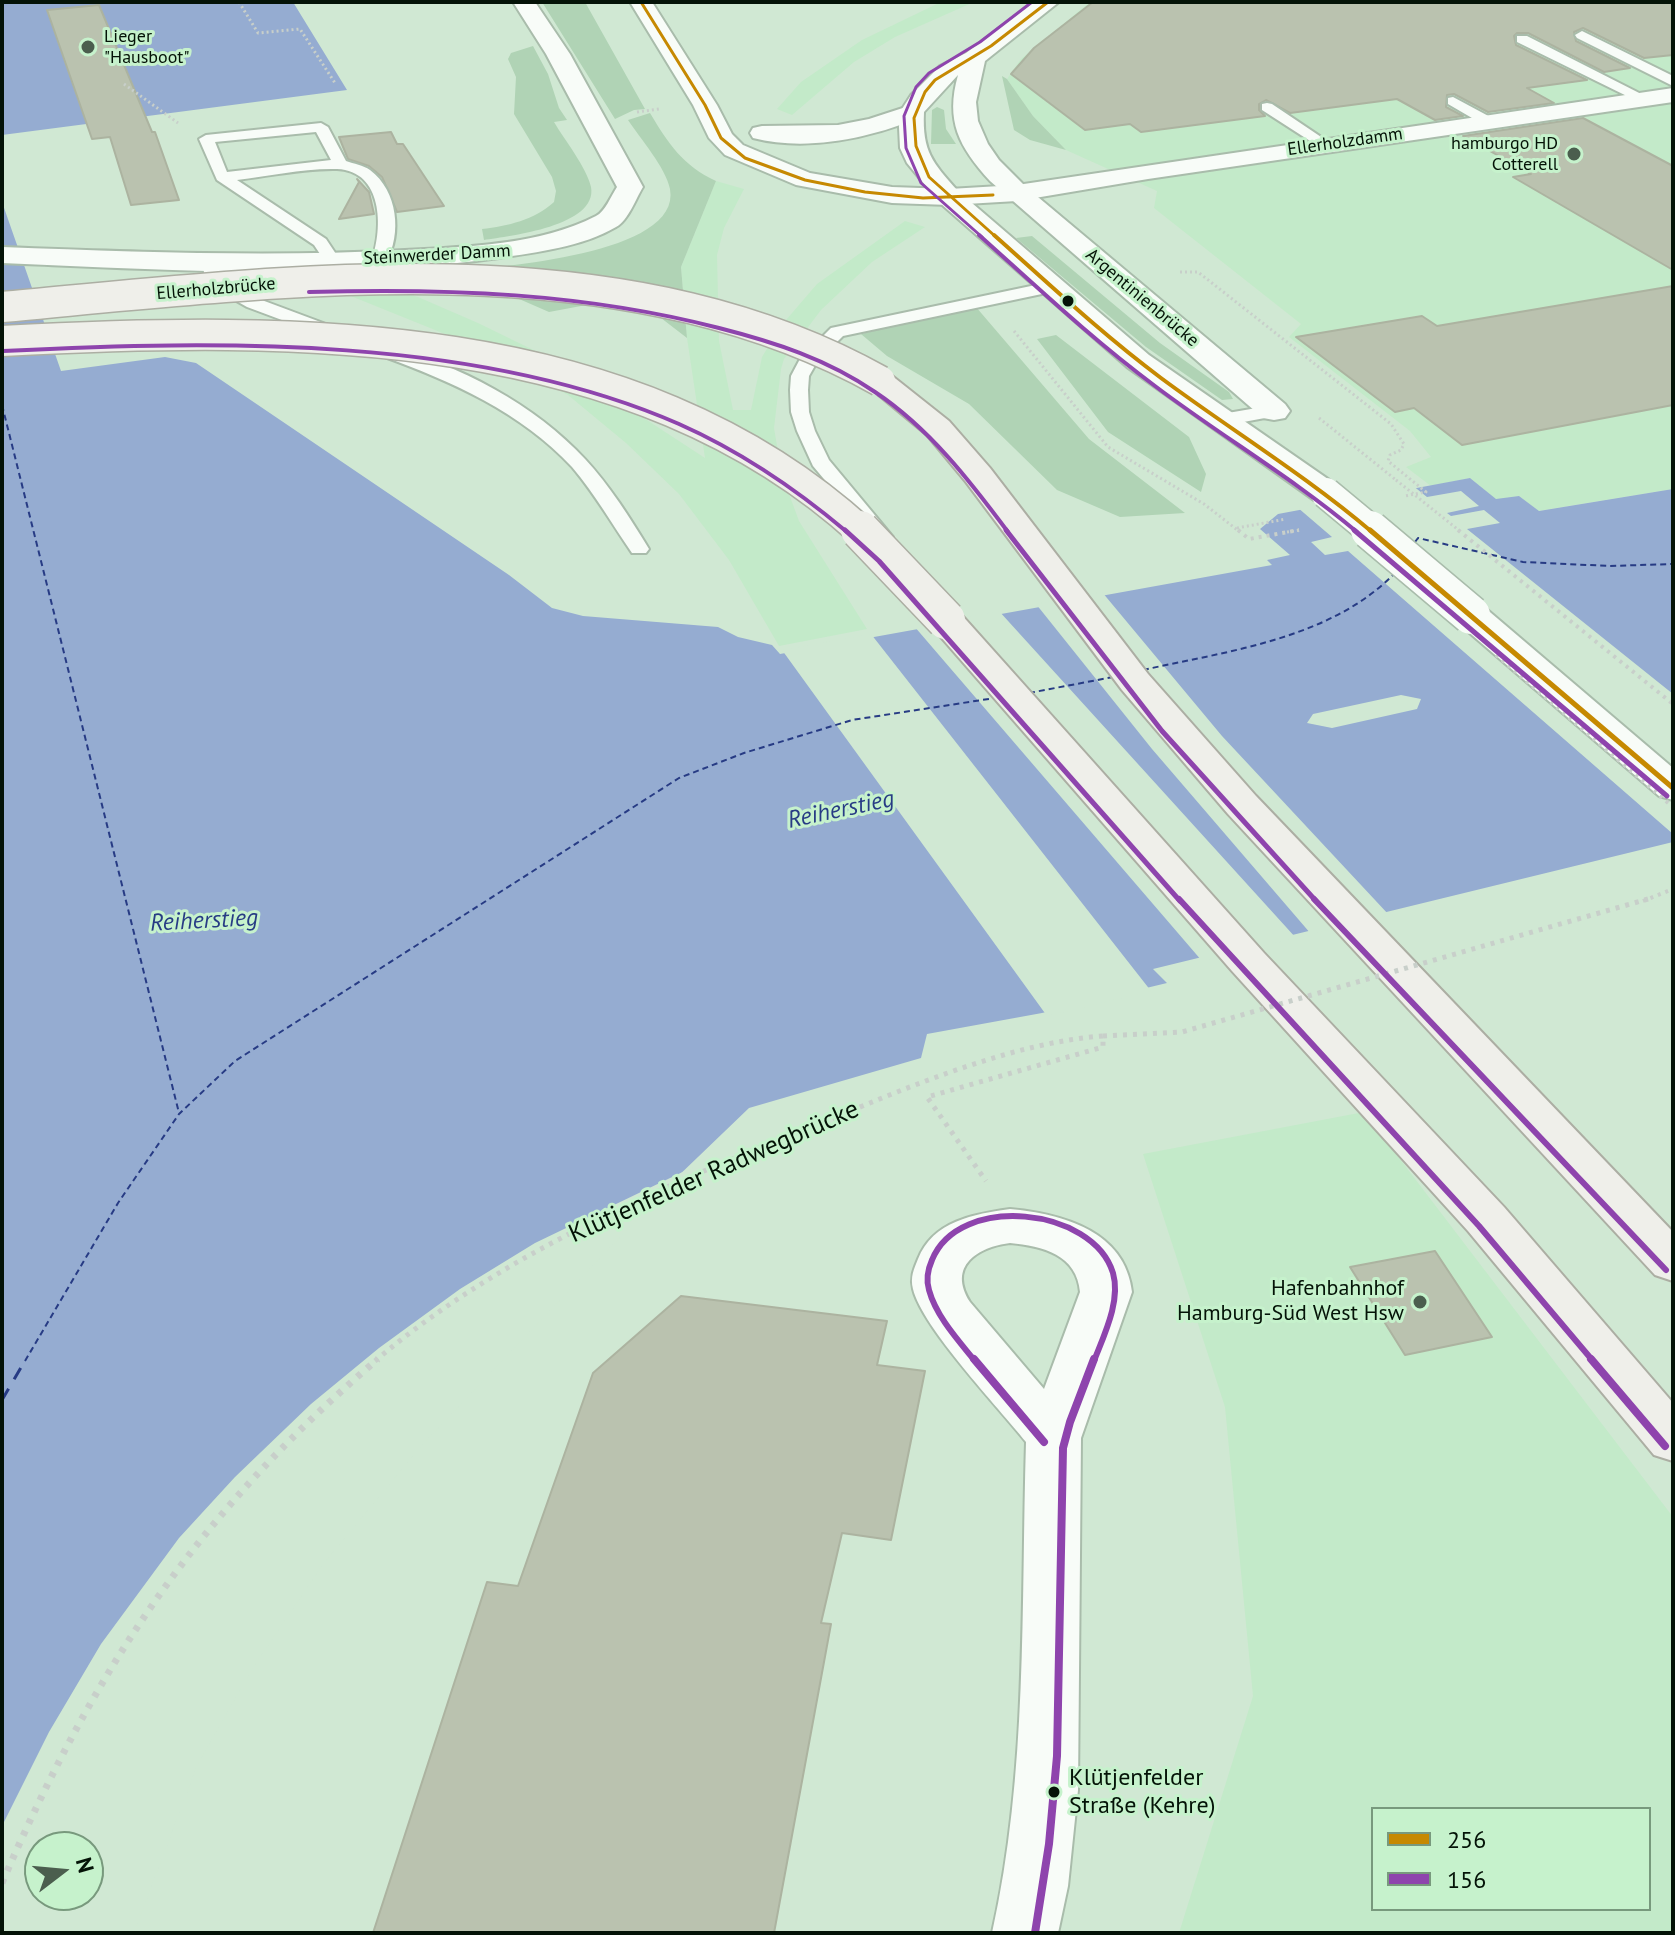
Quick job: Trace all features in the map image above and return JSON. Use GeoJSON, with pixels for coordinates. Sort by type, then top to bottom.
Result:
{"type":"FeatureCollection","features":[{"type":"Feature","properties":{"kind":"main road","name":"Ellerholzbrücke"},"geometry":{"type":"LineString","coordinates":[[2,307],[341,280],[458,279],[536,284],[628,296],[727,319],[826,352],[880,381],[938,428],[978,475],[1040,560],[1186,743],[1673,1263]]}},
{"type":"Feature","properties":{"kind":"main road","name":"Ellerholzbrücke"},"geometry":{"type":"LineString","coordinates":[[2,341],[193,333],[292,336],[411,346],[534,368],[613,391],[699,422],[770,460],[800,480],[877,545],[1248,962],[1486,1219],[1673,1440]]}},
{"type":"Feature","properties":{"kind":"street","name":"Steinwerder Damm"},"geometry":{"type":"LineString","coordinates":[[2,255],[211,263],[380,259],[534,248],[601,228],[624,212],[630,187],[558,54],[524,2]]}},
{"type":"Feature","properties":{"kind":"street"},"geometry":{"type":"LineString","coordinates":[[641,2],[705,105],[721,138],[745,158],[836,187],[892,195],[949,197],[1013,189]]}},
{"type":"Feature","properties":{"kind":"street"},"geometry":{"type":"LineString","coordinates":[[762,133],[800,135],[851,132],[878,126],[912,112],[938,80],[974,58],[1048,2]]}},
{"type":"Feature","properties":{"kind":"street","name":"Argentinienbrücke"},"geometry":{"type":"LineString","coordinates":[[974,58],[964,106],[968,127],[984,157],[1013,189],[1274,411]]}},
{"type":"Feature","properties":{"kind":"street","name":"Ellerholzdamm"},"geometry":{"type":"LineString","coordinates":[[1013,189],[1673,95]]}},
{"type":"Feature","properties":{"kind":"street"},"geometry":{"type":"LineString","coordinates":[[705,105],[797,148],[833,159]]}},
{"type":"Feature","properties":{"kind":"street"},"geometry":{"type":"LineString","coordinates":[[912,112],[913,148],[929,177],[1050,287],[1138,361],[1326,493],[1673,788]]}},
{"type":"Feature","properties":{"kind":"street"},"geometry":{"type":"LineString","coordinates":[[888,169],[1013,189]]}},
{"type":"Feature","properties":{"kind":"street"},"geometry":{"type":"LineString","coordinates":[[1025,1933],[1035,1886],[1047,1790],[1054,1438],[1106,1292],[1103,1271],[1091,1253],[1071,1238],[1044,1228],[1017,1225],[978,1231],[956,1244],[942,1261],[937,1275],[940,1296],[952,1315],[1054,1438]]}},
{"type":"Feature","properties":{"kind":"lane"},"geometry":{"type":"LineString","coordinates":[[1582,35],[1673,82]]}},
{"type":"Feature","properties":{"kind":"lane"},"geometry":{"type":"LineString","coordinates":[[1522,39],[1644,99]]}},
{"type":"Feature","properties":{"kind":"lane"},"geometry":{"type":"LineString","coordinates":[[1453,101],[1489,122]]}},
{"type":"Feature","properties":{"kind":"lane"},"geometry":{"type":"LineString","coordinates":[[1267,107],[1326,145]]}},
{"type":"Feature","properties":{"kind":"lane"},"geometry":{"type":"LineString","coordinates":[[332,260],[320,242],[222,177],[206,139],[321,127],[340,164]]}},
{"type":"Feature","properties":{"kind":"lane"},"geometry":{"type":"LineString","coordinates":[[222,177],[340,164],[363,172],[389,215],[388,241],[380,259]]}},
{"type":"Feature","properties":{"kind":"lane"},"geometry":{"type":"LineString","coordinates":[[211,263],[211,279],[236,295],[294,320],[426,365],[479,388],[519,412],[562,446],[598,486],[639,549]]}},
{"type":"Feature","properties":{"kind":"lane"},"geometry":{"type":"LineString","coordinates":[[900,558],[820,462],[800,412],[800,376],[809,359],[837,332],[1050,287]]}},
{"type":"Feature","properties":{"kind":"lane"},"geometry":{"type":"LineString","coordinates":[[1222,420],[1274,411]]}},
{"type":"Feature","properties":{"kind":"path"},"geometry":{"type":"LineString","coordinates":[[239,2],[258,33],[300,29],[335,83]]}},
{"type":"Feature","properties":{"kind":"path"},"geometry":{"type":"LineString","coordinates":[[124,84],[185,128]]}},
{"type":"Feature","properties":{"kind":"path"},"geometry":{"type":"LineString","coordinates":[[1180,272],[1198,272],[1391,424],[1404,444],[1401,450],[1390,455],[1388,461],[1406,475]]}},
{"type":"Feature","properties":{"kind":"path"},"geometry":{"type":"LineString","coordinates":[[986,299],[1108,447],[1204,504],[1249,539]]}},
{"type":"Feature","properties":{"kind":"path"},"geometry":{"type":"LineString","coordinates":[[1396,480],[1673,704]]}},
{"type":"Feature","properties":{"kind":"path","name":"Klütjenfelder Radwegbrücke"},"geometry":{"type":"LineString","coordinates":[[2,1883],[30,1813],[70,1734],[167,1578],[215,1517],[353,1379],[469,1293],[570,1235],[678,1182],[912,1085],[1079,1037],[1182,1032],[1637,903],[1673,889]]}},
{"type":"Feature","properties":{"kind":"path"},"geometry":{"type":"LineString","coordinates":[[1017,1225],[927,1097],[1103,1047],[1103,1036]]}},
{"type":"Feature","properties":{"kind":"shaded area"},"geometry":{"type":"Polygon","coordinates":[[[542,2],[585,2],[645,109],[634,110],[615,119],[542,2]]]}},
{"type":"Feature","properties":{"kind":"shaded area"},"geometry":{"type":"Polygon","coordinates":[[[941,2],[974,2],[895,37],[854,62],[792,115],[777,109],[801,82],[862,40],[941,2]]]}},
{"type":"Feature","properties":{"kind":"shaded area"},"geometry":{"type":"Polygon","coordinates":[[[1090,2],[1673,2],[1673,489],[1538,511],[1519,496],[1496,500],[1470,478],[1431,486],[1406,467],[1431,457],[1410,431],[1289,337],[1301,324],[1154,208],[1157,191],[1066,150],[1033,116],[1007,79],[1021,59],[1090,2]]]}},
{"type":"Feature","properties":{"kind":"shaded area"},"geometry":{"type":"Polygon","coordinates":[[[533,46],[567,120],[554,122],[589,179],[589,200],[581,211],[550,227],[484,240],[482,229],[520,221],[554,202],[556,191],[552,177],[514,114],[516,77],[508,59],[511,53],[533,46]]]}},
{"type":"Feature","properties":{"kind":"shaded area"},"geometry":{"type":"Polygon","coordinates":[[[1002,76],[1033,116],[1066,150],[1030,140],[1014,130],[1002,76]]]}},
{"type":"Feature","properties":{"kind":"shaded area"},"geometry":{"type":"Polygon","coordinates":[[[937,107],[944,110],[946,129],[956,144],[931,144],[932,110],[937,107]]]}},
{"type":"Feature","properties":{"kind":"shaded area"},"geometry":{"type":"Polygon","coordinates":[[[650,113],[677,153],[716,181],[681,267],[687,338],[648,308],[597,303],[549,312],[455,271],[544,261],[582,253],[618,243],[647,229],[666,211],[670,189],[658,163],[628,120],[650,113]]]}},
{"type":"Feature","properties":{"kind":"shaded area"},"geometry":{"type":"Polygon","coordinates":[[[716,181],[744,189],[724,228],[717,255],[719,341],[733,410],[751,410],[762,357],[780,327],[817,284],[905,221],[925,227],[872,262],[821,310],[784,359],[781,369],[774,428],[782,475],[799,521],[867,629],[779,646],[729,560],[679,494],[626,443],[568,395],[492,353],[321,284],[347,274],[418,297],[478,323],[558,362],[705,458],[687,338],[681,267],[716,181]]]}},
{"type":"Feature","properties":{"kind":"shaded area"},"geometry":{"type":"Polygon","coordinates":[[[1032,236],[1160,343],[1229,392],[1233,399],[1222,400],[1146,347],[1016,238],[1032,236]]]}},
{"type":"Feature","properties":{"kind":"shaded area"},"geometry":{"type":"Polygon","coordinates":[[[976,307],[1089,439],[1185,513],[1120,517],[1057,490],[969,404],[887,356],[861,334],[976,307]]]}},
{"type":"Feature","properties":{"kind":"shaded area"},"geometry":{"type":"Polygon","coordinates":[[[1056,335],[1189,437],[1206,474],[1201,492],[1108,432],[1037,339],[1056,335]]]}},
{"type":"Feature","properties":{"kind":"shaded area"},"geometry":{"type":"Polygon","coordinates":[[[1364,1112],[1673,1517],[1673,1933],[1179,1933],[1253,1696],[1225,1407],[1143,1154],[1364,1112]]]}},
{"type":"Feature","properties":{"kind":"water"},"geometry":{"type":"Polygon","coordinates":[[[2,2],[293,2],[347,90],[2,135],[2,2]]]}},
{"type":"Feature","properties":{"kind":"water","name":"Reiherstieg"},"geometry":{"type":"Polygon","coordinates":[[[2,202],[61,371],[165,357],[196,363],[509,575],[552,608],[583,616],[718,627],[738,637],[772,645],[780,654],[1272,565],[1267,560],[1290,555],[1260,529],[1278,514],[1470,478],[1496,499],[1519,496],[1539,511],[1673,489],[1673,842],[1153,969],[1167,983],[1042,1013],[927,1034],[921,1058],[749,1108],[622,1230],[420,1442],[318,1565],[251,1664],[193,1764],[133,1919],[2,1933],[2,202]],[[1401,695],[1313,714],[1307,723],[1332,728],[1417,709],[1421,699],[1401,695]]]}},
{"type":"Feature","properties":{"kind":"pier"},"geometry":{"type":"Polygon","coordinates":[[[1412,485],[1427,497],[1461,491],[1479,506],[1447,513],[1451,516],[1484,510],[1500,523],[1467,529],[1673,694],[1673,834],[1348,551],[1325,555],[1311,542],[1332,537],[1297,507],[1412,485]]]}},
{"type":"Feature","properties":{"kind":"pier"},"geometry":{"type":"Polygon","coordinates":[[[1102,592],[1222,736],[1389,915],[1311,934],[1152,749],[1036,604],[1102,592]]]}},
{"type":"Feature","properties":{"kind":"pier"},"geometry":{"type":"Polygon","coordinates":[[[999,611],[1296,938],[1202,961],[914,626],[999,611]]]}},
{"type":"Feature","properties":{"kind":"pier"},"geometry":{"type":"Polygon","coordinates":[[[871,634],[1151,991],[1047,1016],[782,650],[871,634]]]}},
{"type":"Feature","properties":{"kind":"pier"},"geometry":{"type":"Polygon","coordinates":[[[695,1166],[624,1233],[423,1444],[321,1567],[254,1666],[197,1766],[134,1933],[2,1933],[2,1826],[49,1732],[101,1644],[179,1538],[235,1477],[311,1404],[379,1348],[460,1289],[535,1243],[695,1166]]]}},
{"type":"Feature","properties":{"kind":"building"},"geometry":{"type":"Polygon","coordinates":[[[1093,2],[1673,2],[1673,55],[1644,58],[1583,28],[1574,32],[1576,41],[1630,68],[1604,72],[1528,33],[1517,33],[1514,36],[1516,45],[1587,80],[1527,88],[1554,103],[1488,112],[1454,94],[1447,95],[1446,107],[1463,116],[1435,120],[1397,99],[1290,113],[1266,100],[1259,104],[1259,110],[1265,116],[1141,132],[1130,124],[1085,130],[1011,74],[1034,48],[1093,2]]]}},
{"type":"Feature","properties":{"kind":"building"},"geometry":{"type":"Polygon","coordinates":[[[99,5],[152,132],[155,132],[179,200],[131,205],[110,137],[92,139],[47,10],[99,5]]]}},
{"type":"Feature","properties":{"kind":"building"},"geometry":{"type":"Polygon","coordinates":[[[1583,118],[1673,166],[1673,270],[1513,177],[1531,174],[1463,136],[1583,118]]]}},
{"type":"Feature","properties":{"kind":"building"},"geometry":{"type":"Polygon","coordinates":[[[391,132],[397,144],[403,144],[444,206],[397,212],[382,177],[369,166],[348,159],[339,137],[391,132]]]}},
{"type":"Feature","properties":{"kind":"building"},"geometry":{"type":"Polygon","coordinates":[[[357,179],[369,192],[374,214],[339,219],[359,182],[357,179]]]}},
{"type":"Feature","properties":{"kind":"building"},"geometry":{"type":"Polygon","coordinates":[[[1673,286],[1673,405],[1462,445],[1414,408],[1395,412],[1296,337],[1422,316],[1437,326],[1673,286]]]}},
{"type":"Feature","properties":{"kind":"building","name":"Hafenbahnhof Hamburg-Süd West Hsw"},"geometry":{"type":"Polygon","coordinates":[[[1435,1251],[1492,1337],[1405,1355],[1350,1267],[1435,1251]]]}},
{"type":"Feature","properties":{"kind":"building"},"geometry":{"type":"Polygon","coordinates":[[[681,1296],[887,1321],[877,1365],[925,1371],[891,1540],[842,1533],[821,1623],[831,1624],[774,1933],[373,1933],[487,1582],[518,1586],[593,1373],[681,1296]]]}},
{"type":"Feature","properties":{"kind":"ferry route"},"geometry":{"type":"LineString","coordinates":[[2,405],[179,1113]]}},
{"type":"Feature","properties":{"kind":"ferry route"},"geometry":{"type":"LineString","coordinates":[[1415,542],[1418,538],[1523,562],[1610,566],[1673,564]]}},
{"type":"Feature","properties":{"kind":"ferry route"},"geometry":{"type":"LineString","coordinates":[[1143,670],[1243,648],[1309,628],[1340,614],[1394,574]]}},
{"type":"Feature","properties":{"kind":"ferry route"},"geometry":{"type":"LineString","coordinates":[[1029,693],[1113,677]]}},
{"type":"Feature","properties":{"kind":"ferry route"},"geometry":{"type":"LineString","coordinates":[[25,1361],[118,1203],[179,1114],[235,1061],[679,778],[744,753],[852,720],[995,698]]}},
{"type":"Feature","properties":{"kind":"ferry route"},"geometry":{"type":"LineString","coordinates":[[2,1400],[26,1359]]}},
{"type":"Feature","properties":{"kind":"transit line","name":"256"},"geometry":{"type":"LineString","coordinates":[[641,2],[705,105],[721,138],[745,158],[805,180],[865,192],[923,198],[993,195]]}},
{"type":"Feature","properties":{"kind":"transit line","name":"156"},"geometry":{"type":"LineString","coordinates":[[1032,2],[970,49],[945,61],[916,87],[908,101],[903,131],[906,148],[921,183],[1102,345],[1156,387],[1320,501],[1667,796]]}},
{"type":"Feature","properties":{"kind":"transit line","name":"256"},"geometry":{"type":"LineString","coordinates":[[1048,2],[975,57],[950,69],[925,92],[917,105],[913,132],[929,177],[1108,337],[1162,379],[1326,493],[1673,788]]}},
{"type":"Feature","properties":{"kind":"transit line","name":"156"},"geometry":{"type":"LineString","coordinates":[[309,292],[469,291],[627,307],[791,349],[848,374],[878,393],[906,415],[978,493],[1127,688],[1239,818],[1666,1270]]}},
{"type":"Feature","properties":{"kind":"transit line","name":"156"},"geometry":{"type":"LineString","coordinates":[[3,351],[208,345],[276,346],[412,357],[546,382],[603,397],[696,432],[769,474],[815,506],[879,561],[1241,969],[1479,1226],[1665,1446]]}},
{"type":"Feature","properties":{"kind":"transit line","name":"156"},"geometry":{"type":"LineString","coordinates":[[1035,1933],[1049,1844],[1057,1756],[1064,1443],[1110,1316],[1115,1283],[1113,1272],[1102,1253],[1085,1238],[1065,1227],[1017,1217],[978,1220],[955,1231],[937,1249],[930,1263],[928,1288],[945,1322],[1044,1442]]}},
{"type":"Feature","properties":{"kind":"place","name":"Lieger \"Hausboot\""},"geometry":{"type":"Point","coordinates":[88,47]}},
{"type":"Feature","properties":{"kind":"place","name":"hamburgo HD Cotterell"},"geometry":{"type":"Point","coordinates":[1574,154]}},
{"type":"Feature","properties":{"kind":"place","name":"Hafenbahnhof Hamburg-Süd West Hsw"},"geometry":{"type":"Point","coordinates":[1420,1302]}},
{"type":"Feature","properties":{"kind":"place","name":"Klütjenfelder Straße (Kehre)"},"geometry":{"type":"Point","coordinates":[1054,1792]}}]}
